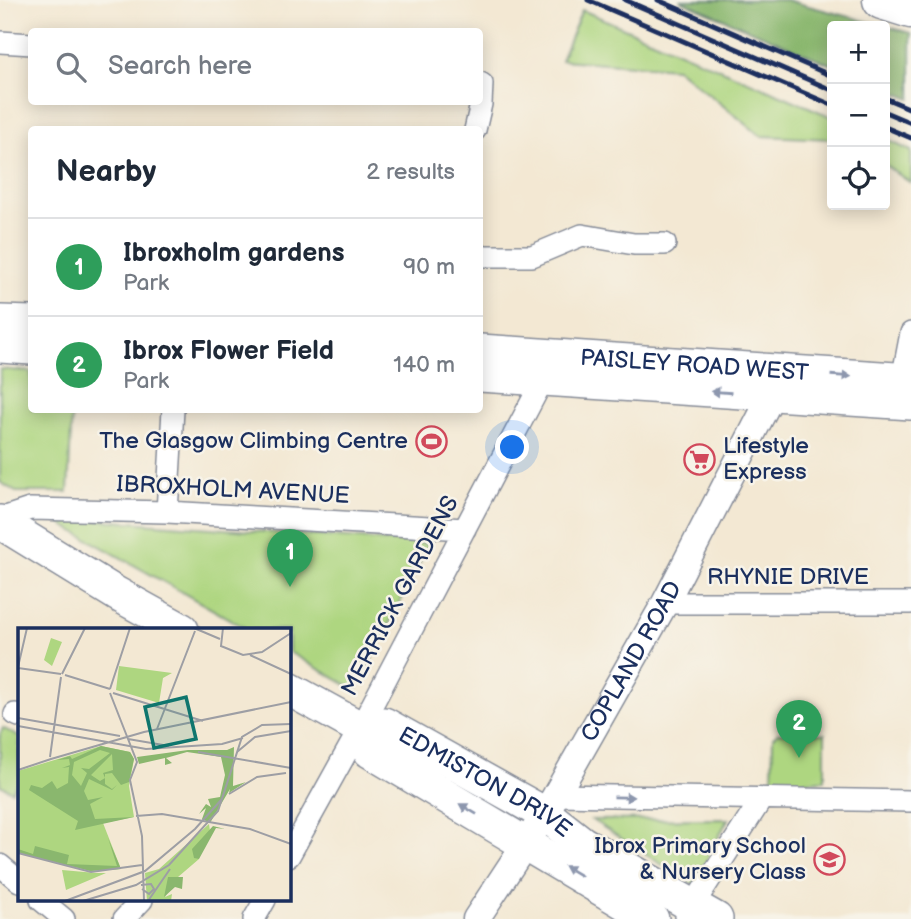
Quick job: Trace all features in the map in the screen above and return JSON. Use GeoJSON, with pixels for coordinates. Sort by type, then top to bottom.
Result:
{"type":"FeatureCollection","features":[{"type":"Feature","properties":{"kind":"highway"},"geometry":{"type":"LineString","coordinates":[[882,0],[911,9]]}},
{"type":"Feature","properties":{"kind":"main road"},"geometry":{"type":"LineString","coordinates":[[0,322],[28,323]]}},
{"type":"Feature","properties":{"kind":"main road"},"geometry":{"type":"LineString","coordinates":[[0,346],[28,348]]}},
{"type":"Feature","properties":{"kind":"main road","name":"PAISLEY ROAD WEST"},"geometry":{"type":"LineString","coordinates":[[483,352],[545,368],[772,395],[908,388]]}},
{"type":"Feature","properties":{"kind":"main road","name":"PAISLEY ROAD WEST"},"geometry":{"type":"LineString","coordinates":[[483,375],[545,368],[908,388]]}},
{"type":"Feature","properties":{"kind":"main road"},"geometry":{"type":"LineString","coordinates":[[0,521],[106,588],[178,628]]}},
{"type":"Feature","properties":{"kind":"main road","name":"EDMISTON DRIVE"},"geometry":{"type":"LineString","coordinates":[[290,690],[360,728],[370,751],[652,919]]}},
{"type":"Feature","properties":{"kind":"main road","name":"EDMISTON DRIVE"},"geometry":{"type":"LineString","coordinates":[[360,728],[384,724],[550,805],[582,843],[698,915]]}},
{"type":"Feature","properties":{"kind":"street"},"geometry":{"type":"LineString","coordinates":[[0,42],[28,44]]}},
{"type":"Feature","properties":{"kind":"street"},"geometry":{"type":"LineString","coordinates":[[476,126],[481,105]]}},
{"type":"Feature","properties":{"kind":"street"},"geometry":{"type":"LineString","coordinates":[[483,256],[532,256],[582,235],[634,244],[665,244]]}},
{"type":"Feature","properties":{"kind":"street"},"geometry":{"type":"LineString","coordinates":[[908,388],[911,333]]}},
{"type":"Feature","properties":{"kind":"street","name":"MERRICK GARDENS"},"geometry":{"type":"LineString","coordinates":[[290,854],[465,529],[545,368]]}},
{"type":"Feature","properties":{"kind":"street","name":"COPLAND ROAD"},"geometry":{"type":"LineString","coordinates":[[476,919],[550,805],[665,603],[772,395]]}},
{"type":"Feature","properties":{"kind":"street"},"geometry":{"type":"LineString","coordinates":[[167,512],[173,413]]}},
{"type":"Feature","properties":{"kind":"street","name":"IBROXHOLM AVENUE"},"geometry":{"type":"LineString","coordinates":[[0,521],[30,509],[167,512],[465,529]]}},
{"type":"Feature","properties":{"kind":"street","name":"RHYNIE DRIVE"},"geometry":{"type":"LineString","coordinates":[[665,603],[911,603]]}},
{"type":"Feature","properties":{"kind":"street"},"geometry":{"type":"LineString","coordinates":[[550,805],[761,800],[911,802]]}},
{"type":"Feature","properties":{"kind":"street"},"geometry":{"type":"LineString","coordinates":[[698,915],[761,800]]}},
{"type":"Feature","properties":{"kind":"street"},"geometry":{"type":"LineString","coordinates":[[0,865],[18,880]]}},
{"type":"Feature","properties":{"kind":"street"},"geometry":{"type":"LineString","coordinates":[[43,902],[64,919]]}},
{"type":"Feature","properties":{"kind":"street"},"geometry":{"type":"LineString","coordinates":[[124,919],[140,902]]}},
{"type":"Feature","properties":{"kind":"street"},"geometry":{"type":"LineString","coordinates":[[254,919],[264,902]]}},
{"type":"Feature","properties":{"kind":"green space"},"geometry":{"type":"Polygon","coordinates":[[[680,0],[786,0],[865,21],[827,21],[827,63],[680,0]]]}},
{"type":"Feature","properties":{"kind":"green space"},"geometry":{"type":"Polygon","coordinates":[[[582,10],[827,115],[827,139],[761,136],[676,68],[561,60],[582,10]]]}},
{"type":"Feature","properties":{"kind":"green space"},"geometry":{"type":"Polygon","coordinates":[[[890,27],[911,33],[911,99],[890,90],[890,27]]]}},
{"type":"Feature","properties":{"kind":"green space"},"geometry":{"type":"Polygon","coordinates":[[[890,141],[911,151],[911,183],[890,168],[890,141]]]}},
{"type":"Feature","properties":{"kind":"green space"},"geometry":{"type":"Polygon","coordinates":[[[0,369],[28,372],[28,413],[72,413],[68,492],[16,492],[0,482],[0,369]]]}},
{"type":"Feature","properties":{"kind":"green space"},"geometry":{"type":"Polygon","coordinates":[[[47,516],[429,544],[356,690],[290,653],[290,628],[245,628],[47,516]]]}},
{"type":"Feature","properties":{"kind":"green space"},"geometry":{"type":"Polygon","coordinates":[[[3,728],[18,736],[18,780],[12,791],[0,785],[0,734],[3,728]]]}},
{"type":"Feature","properties":{"kind":"green space"},"geometry":{"type":"Polygon","coordinates":[[[778,733],[825,734],[825,780],[772,783],[773,737],[778,733]]]}},
{"type":"Feature","properties":{"kind":"green space"},"geometry":{"type":"Polygon","coordinates":[[[728,819],[694,885],[592,820],[728,819]]]}},
{"type":"Feature","properties":{"kind":"railway"},"geometry":{"type":"LineString","coordinates":[[588,0],[827,103]]}},
{"type":"Feature","properties":{"kind":"railway"},"geometry":{"type":"LineString","coordinates":[[625,0],[827,88]]}},
{"type":"Feature","properties":{"kind":"railway"},"geometry":{"type":"LineString","coordinates":[[658,0],[827,74]]}},
{"type":"Feature","properties":{"kind":"railway"},"geometry":{"type":"LineString","coordinates":[[890,100],[911,109]]}},
{"type":"Feature","properties":{"kind":"railway"},"geometry":{"type":"LineString","coordinates":[[890,114],[911,123]]}},
{"type":"Feature","properties":{"kind":"railway"},"geometry":{"type":"LineString","coordinates":[[890,129],[911,138]]}},
{"type":"Feature","properties":{"kind":"place","name":"The Glasgow Climbing Centre"},"geometry":{"type":"Point","coordinates":[431,441]}},
{"type":"Feature","properties":{"kind":"place","name":"Lifestyle Express"},"geometry":{"type":"Point","coordinates":[700,459]}},
{"type":"Feature","properties":{"kind":"place","name":"Ibroxholm gardens"},"geometry":{"type":"Point","coordinates":[290,587]}},
{"type":"Feature","properties":{"kind":"place","name":"Ibrox Flower Field"},"geometry":{"type":"Point","coordinates":[799,758]}},
{"type":"Feature","properties":{"kind":"place","name":"Ibrox Primary School & Nursery Class"},"geometry":{"type":"Point","coordinates":[829,859]}}]}
